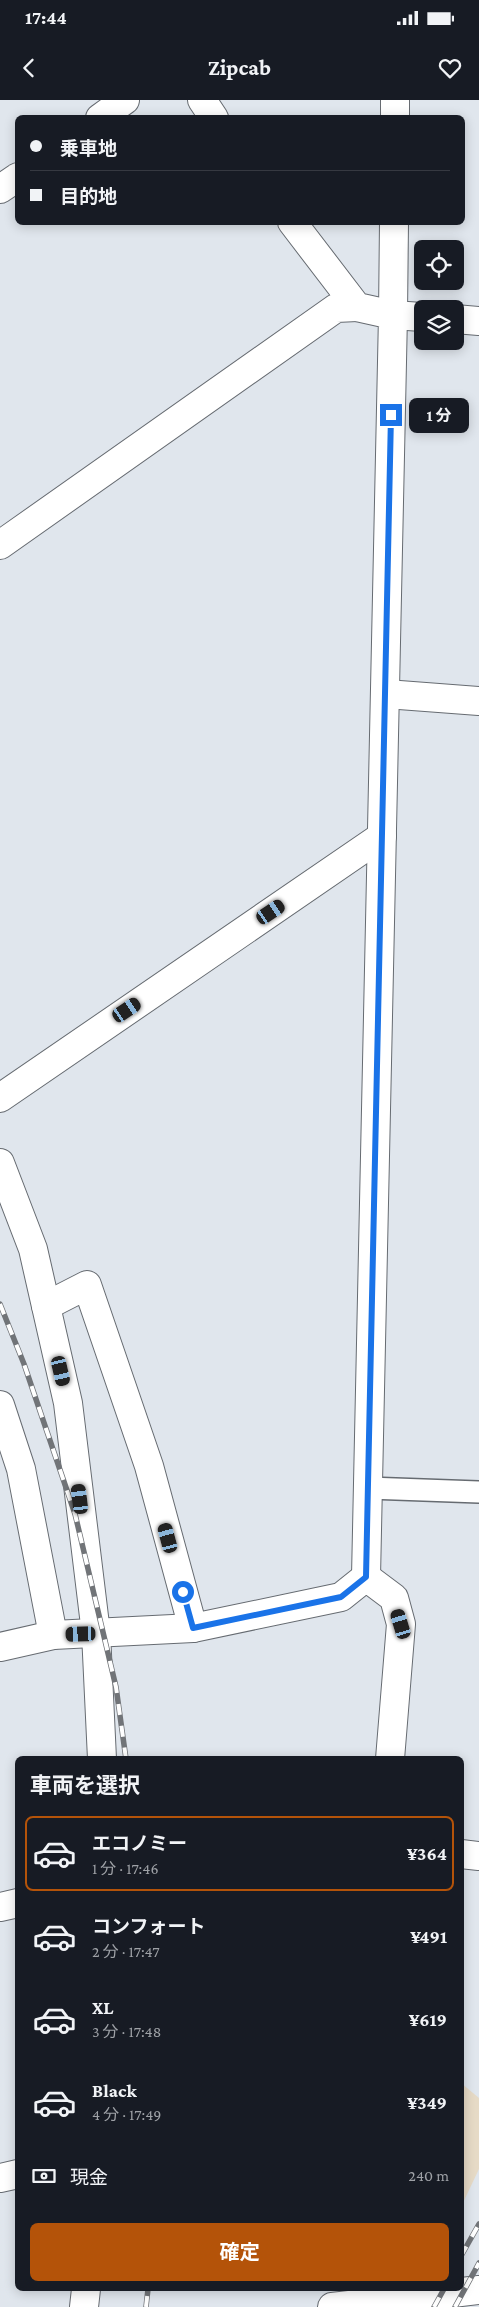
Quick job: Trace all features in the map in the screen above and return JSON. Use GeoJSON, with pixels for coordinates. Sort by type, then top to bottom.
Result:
{"type":"FeatureCollection","features":[{"type":"Feature","properties":{"kind":"street"},"geometry":{"type":"LineString","coordinates":[[104,115],[125,100]]}},
{"type":"Feature","properties":{"kind":"street"},"geometry":{"type":"LineString","coordinates":[[202,100],[212,115]]}},
{"type":"Feature","properties":{"kind":"street"},"geometry":{"type":"LineString","coordinates":[[395,100],[395,115]]}},
{"type":"Feature","properties":{"kind":"street"},"geometry":{"type":"LineString","coordinates":[[0,189],[15,178]]}},
{"type":"Feature","properties":{"kind":"street"},"geometry":{"type":"LineString","coordinates":[[294,225],[357,307]]}},
{"type":"Feature","properties":{"kind":"street"},"geometry":{"type":"LineString","coordinates":[[366,1577],[386,694],[394,225]]}},
{"type":"Feature","properties":{"kind":"street"},"geometry":{"type":"LineString","coordinates":[[0,545],[336,308],[357,307],[393,315],[414,316]]}},
{"type":"Feature","properties":{"kind":"street"},"geometry":{"type":"LineString","coordinates":[[464,320],[479,321]]}},
{"type":"Feature","properties":{"kind":"street"},"geometry":{"type":"LineString","coordinates":[[386,694],[479,701]]}},
{"type":"Feature","properties":{"kind":"street"},"geometry":{"type":"LineString","coordinates":[[0,1098],[382,836]]}},
{"type":"Feature","properties":{"kind":"street"},"geometry":{"type":"LineString","coordinates":[[0,1163],[33,1249],[68,1403],[96,1633],[102,1756]]}},
{"type":"Feature","properties":{"kind":"street"},"geometry":{"type":"LineString","coordinates":[[46,1306],[86,1285],[149,1466],[193,1628]]}},
{"type":"Feature","properties":{"kind":"street"},"geometry":{"type":"LineString","coordinates":[[0,1405],[21,1469],[53,1635]]}},
{"type":"Feature","properties":{"kind":"street"},"geometry":{"type":"LineString","coordinates":[[0,1647],[53,1635],[193,1628],[341,1597],[366,1577]]}},
{"type":"Feature","properties":{"kind":"street"},"geometry":{"type":"LineString","coordinates":[[366,1577],[394,1598],[401,1624],[390,1756]]}},
{"type":"Feature","properties":{"kind":"street"},"geometry":{"type":"LineString","coordinates":[[464,1854],[479,1856]]}},
{"type":"Feature","properties":{"kind":"street"},"geometry":{"type":"LineString","coordinates":[[0,1907],[15,1904]]}},
{"type":"Feature","properties":{"kind":"street"},"geometry":{"type":"LineString","coordinates":[[0,2178],[15,2175]]}},
{"type":"Feature","properties":{"kind":"street"},"geometry":{"type":"LineString","coordinates":[[332,2307],[479,2290]]}},
{"type":"Feature","properties":{"kind":"street"},"geometry":{"type":"LineString","coordinates":[[84,2307],[86,2291]]}},
{"type":"Feature","properties":{"kind":"lane"},"geometry":{"type":"LineString","coordinates":[[368,1488],[479,1492]]}},
{"type":"Feature","properties":{"kind":"shaded area"},"geometry":{"type":"Polygon","coordinates":[[[464,2086],[479,2098],[479,2169],[464,2201],[464,2086]]]}},
{"type":"Feature","properties":{"kind":"railway"},"geometry":{"type":"LineString","coordinates":[[0,1304],[24,1364],[75,1514],[116,1687],[126,1756]]}},
{"type":"Feature","properties":{"kind":"railway"},"geometry":{"type":"LineString","coordinates":[[464,2251],[479,2224]]}},
{"type":"Feature","properties":{"kind":"railway"},"geometry":{"type":"LineString","coordinates":[[464,2290],[479,2263]]}},
{"type":"Feature","properties":{"kind":"railway"},"geometry":{"type":"LineString","coordinates":[[146,2307],[148,2291]]}},
{"type":"Feature","properties":{"kind":"railway"},"geometry":{"type":"LineString","coordinates":[[434,2307],[443,2291]]}},
{"type":"Feature","properties":{"kind":"railway"},"geometry":{"type":"LineString","coordinates":[[455,2307],[464,2291]]}},
{"type":"Feature","properties":{"kind":"route"},"geometry":{"type":"LineString","coordinates":[[183,1592],[193,1628],[341,1597],[366,1577],[391,415]]}}]}
